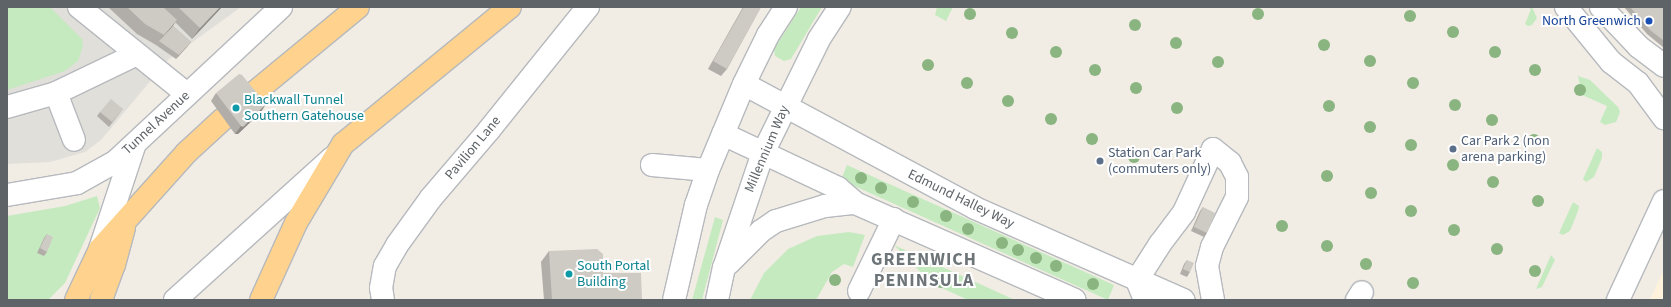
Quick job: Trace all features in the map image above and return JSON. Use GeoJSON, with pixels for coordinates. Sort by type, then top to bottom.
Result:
{"type":"FeatureCollection","features":[{"type":"Feature","properties":{"kind":"highway"},"geometry":{"type":"LineString","coordinates":[[249,97],[358,7]]}},
{"type":"Feature","properties":{"kind":"highway"},"geometry":{"type":"LineString","coordinates":[[261,300],[296,223],[343,144],[510,7]]}},
{"type":"Feature","properties":{"kind":"highway"},"geometry":{"type":"LineString","coordinates":[[76,300],[100,249],[124,226],[144,199],[186,153],[223,119]]}},
{"type":"Feature","properties":{"kind":"highway"},"geometry":{"type":"LineString","coordinates":[[101,300],[114,265],[124,226]]}},
{"type":"Feature","properties":{"kind":"street"},"geometry":{"type":"LineString","coordinates":[[78,7],[135,55],[188,94]]}},
{"type":"Feature","properties":{"kind":"street","name":"Tunnel Avenue"},"geometry":{"type":"LineString","coordinates":[[7,195],[77,183],[115,162],[281,7]]}},
{"type":"Feature","properties":{"kind":"street"},"geometry":{"type":"LineString","coordinates":[[175,300],[334,157],[510,7]]}},
{"type":"Feature","properties":{"kind":"street","name":"Pavilion Lane"},"geometry":{"type":"LineString","coordinates":[[383,300],[381,288],[385,266],[397,245],[430,198],[489,130],[588,7]]}},
{"type":"Feature","properties":{"kind":"street"},"geometry":{"type":"LineString","coordinates":[[674,300],[696,205],[708,170],[744,84],[768,35],[786,7]]}},
{"type":"Feature","properties":{"kind":"street","name":"Millennium Way"},"geometry":{"type":"LineString","coordinates":[[717,300],[724,268],[763,153],[819,39],[840,7]]}},
{"type":"Feature","properties":{"kind":"street"},"geometry":{"type":"LineString","coordinates":[[1566,7],[1611,62],[1638,83],[1664,118]]}},
{"type":"Feature","properties":{"kind":"street"},"geometry":{"type":"LineString","coordinates":[[1601,7],[1640,47],[1664,66]]}},
{"type":"Feature","properties":{"kind":"street"},"geometry":{"type":"LineString","coordinates":[[7,107],[56,93],[135,55]]}},
{"type":"Feature","properties":{"kind":"street","name":"Edmund Halley Way"},"geometry":{"type":"LineString","coordinates":[[744,84],[975,208],[1184,300]]}},
{"type":"Feature","properties":{"kind":"street"},"geometry":{"type":"LineString","coordinates":[[56,93],[74,140]]}},
{"type":"Feature","properties":{"kind":"street"},"geometry":{"type":"LineString","coordinates":[[723,134],[838,188],[856,203],[1075,300]]}},
{"type":"Feature","properties":{"kind":"street"},"geometry":{"type":"LineString","coordinates":[[100,249],[135,143]]}},
{"type":"Feature","properties":{"kind":"street"},"geometry":{"type":"LineString","coordinates":[[1145,300],[1137,280],[1184,212],[1213,149],[1230,163],[1237,176],[1237,197],[1212,247],[1207,266],[1213,300]]}},
{"type":"Feature","properties":{"kind":"street"},"geometry":{"type":"LineString","coordinates":[[652,165],[708,170]]}},
{"type":"Feature","properties":{"kind":"street"},"geometry":{"type":"LineString","coordinates":[[1618,300],[1664,201]]}},
{"type":"Feature","properties":{"kind":"street"},"geometry":{"type":"LineString","coordinates":[[724,268],[745,245],[776,221],[825,206],[856,203]]}},
{"type":"Feature","properties":{"kind":"street"},"geometry":{"type":"LineString","coordinates":[[859,291],[894,219]]}},
{"type":"Feature","properties":{"kind":"shaded area"},"geometry":{"type":"Polygon","coordinates":[[[7,7],[241,7],[168,60],[101,140],[85,152],[50,162],[7,164],[7,7]]]}},
{"type":"Feature","properties":{"kind":"shaded area"},"geometry":{"type":"Polygon","coordinates":[[[1664,269],[1664,300],[1650,300],[1664,269]]]}},
{"type":"Feature","properties":{"kind":"green space"},"geometry":{"type":"Polygon","coordinates":[[[7,7],[50,7],[82,39],[83,46],[78,61],[65,71],[7,90],[7,7]]]}},
{"type":"Feature","properties":{"kind":"green space"},"geometry":{"type":"Polygon","coordinates":[[[801,7],[822,7],[791,59],[784,61],[775,56],[774,49],[801,7]]]}},
{"type":"Feature","properties":{"kind":"green space"},"geometry":{"type":"Polygon","coordinates":[[[937,7],[953,7],[946,21],[935,15],[937,7]]]}},
{"type":"Feature","properties":{"kind":"green space"},"geometry":{"type":"Polygon","coordinates":[[[1527,7],[1532,7],[1537,18],[1532,25],[1528,26],[1525,24],[1531,9],[1527,7]]]}},
{"type":"Feature","properties":{"kind":"green space"},"geometry":{"type":"Polygon","coordinates":[[[1578,76],[1590,80],[1618,107],[1620,112],[1616,122],[1605,125],[1600,122],[1607,106],[1582,95],[1578,76]]]}},
{"type":"Feature","properties":{"kind":"green space"},"geometry":{"type":"Polygon","coordinates":[[[1597,148],[1602,152],[1602,158],[1594,177],[1586,182],[1583,179],[1597,148]]]}},
{"type":"Feature","properties":{"kind":"green space"},"geometry":{"type":"Polygon","coordinates":[[[847,165],[1114,285],[1108,300],[841,180],[847,165]]]}},
{"type":"Feature","properties":{"kind":"green space"},"geometry":{"type":"Polygon","coordinates":[[[97,196],[100,208],[65,283],[48,300],[7,300],[7,216],[65,206],[97,196]]]}},
{"type":"Feature","properties":{"kind":"green space"},"geometry":{"type":"Polygon","coordinates":[[[1573,202],[1579,206],[1578,211],[1570,231],[1563,235],[1559,233],[1573,202]]]}},
{"type":"Feature","properties":{"kind":"green space"},"geometry":{"type":"Polygon","coordinates":[[[715,217],[723,220],[702,300],[692,300],[715,217]]]}},
{"type":"Feature","properties":{"kind":"green space"},"geometry":{"type":"Polygon","coordinates":[[[849,232],[865,235],[853,267],[844,264],[832,272],[816,300],[750,300],[764,273],[788,249],[817,236],[849,232]]]}},
{"type":"Feature","properties":{"kind":"green space"},"geometry":{"type":"Polygon","coordinates":[[[894,245],[1015,300],[968,300],[931,283],[894,245]]]}},
{"type":"Feature","properties":{"kind":"green space"},"geometry":{"type":"Polygon","coordinates":[[[1551,255],[1555,260],[1542,287],[1536,289],[1551,255]]]}},
{"type":"Feature","properties":{"kind":"building"},"geometry":{"type":"Polygon","coordinates":[[[127,7],[163,7],[177,20],[164,35],[145,24],[127,7]]]}},
{"type":"Feature","properties":{"kind":"building"},"geometry":{"type":"Polygon","coordinates":[[[178,7],[220,7],[200,28],[178,7]]]}},
{"type":"Feature","properties":{"kind":"building"},"geometry":{"type":"Polygon","coordinates":[[[744,7],[761,7],[727,69],[713,61],[744,7]]]}},
{"type":"Feature","properties":{"kind":"building","name":"North Greenwich"},"geometry":{"type":"Polygon","coordinates":[[[1630,7],[1664,7],[1664,41],[1650,30],[1630,7]]]}},
{"type":"Feature","properties":{"kind":"building"},"geometry":{"type":"Polygon","coordinates":[[[173,26],[191,42],[179,55],[159,41],[173,26]]]}},
{"type":"Feature","properties":{"kind":"building","name":"Blackwall Tunnel Southern Gatehouse"},"geometry":{"type":"Polygon","coordinates":[[[239,74],[242,75],[266,104],[243,127],[216,93],[239,74]]]}},
{"type":"Feature","properties":{"kind":"building"},"geometry":{"type":"Polygon","coordinates":[[[111,99],[123,109],[112,122],[100,112],[111,99]]]}},
{"type":"Feature","properties":{"kind":"building"},"geometry":{"type":"Polygon","coordinates":[[[1203,207],[1215,213],[1207,233],[1194,227],[1203,207]]]}},
{"type":"Feature","properties":{"kind":"building"},"geometry":{"type":"Polygon","coordinates":[[[47,234],[53,237],[47,252],[40,248],[47,234]]]}},
{"type":"Feature","properties":{"kind":"building","name":"South Portal Building"},"geometry":{"type":"Polygon","coordinates":[[[597,249],[603,254],[603,273],[641,273],[642,300],[552,300],[549,251],[597,249]]]}},
{"type":"Feature","properties":{"kind":"building"},"geometry":{"type":"Polygon","coordinates":[[[1187,260],[1194,263],[1190,272],[1183,269],[1187,260]]]}},
{"type":"Feature","properties":{"kind":"place","name":"North Greenwich"},"geometry":{"type":"Point","coordinates":[1649,21]}},
{"type":"Feature","properties":{"kind":"place","name":"Blackwall Tunnel Southern Gatehouse"},"geometry":{"type":"Point","coordinates":[236,108]}},
{"type":"Feature","properties":{"kind":"place","name":"Car Park 2 (non arena parking)"},"geometry":{"type":"Point","coordinates":[1453,149]}},
{"type":"Feature","properties":{"kind":"place","name":"Station Car Park (commuters only)"},"geometry":{"type":"Point","coordinates":[1100,161]}},
{"type":"Feature","properties":{"kind":"place","name":"South Portal Building"},"geometry":{"type":"Point","coordinates":[569,274]}},
{"type":"Feature","properties":{"kind":"district","name":"GREENWICH PENINSULA"},"geometry":{"type":"Point","coordinates":[924,271]}}]}
